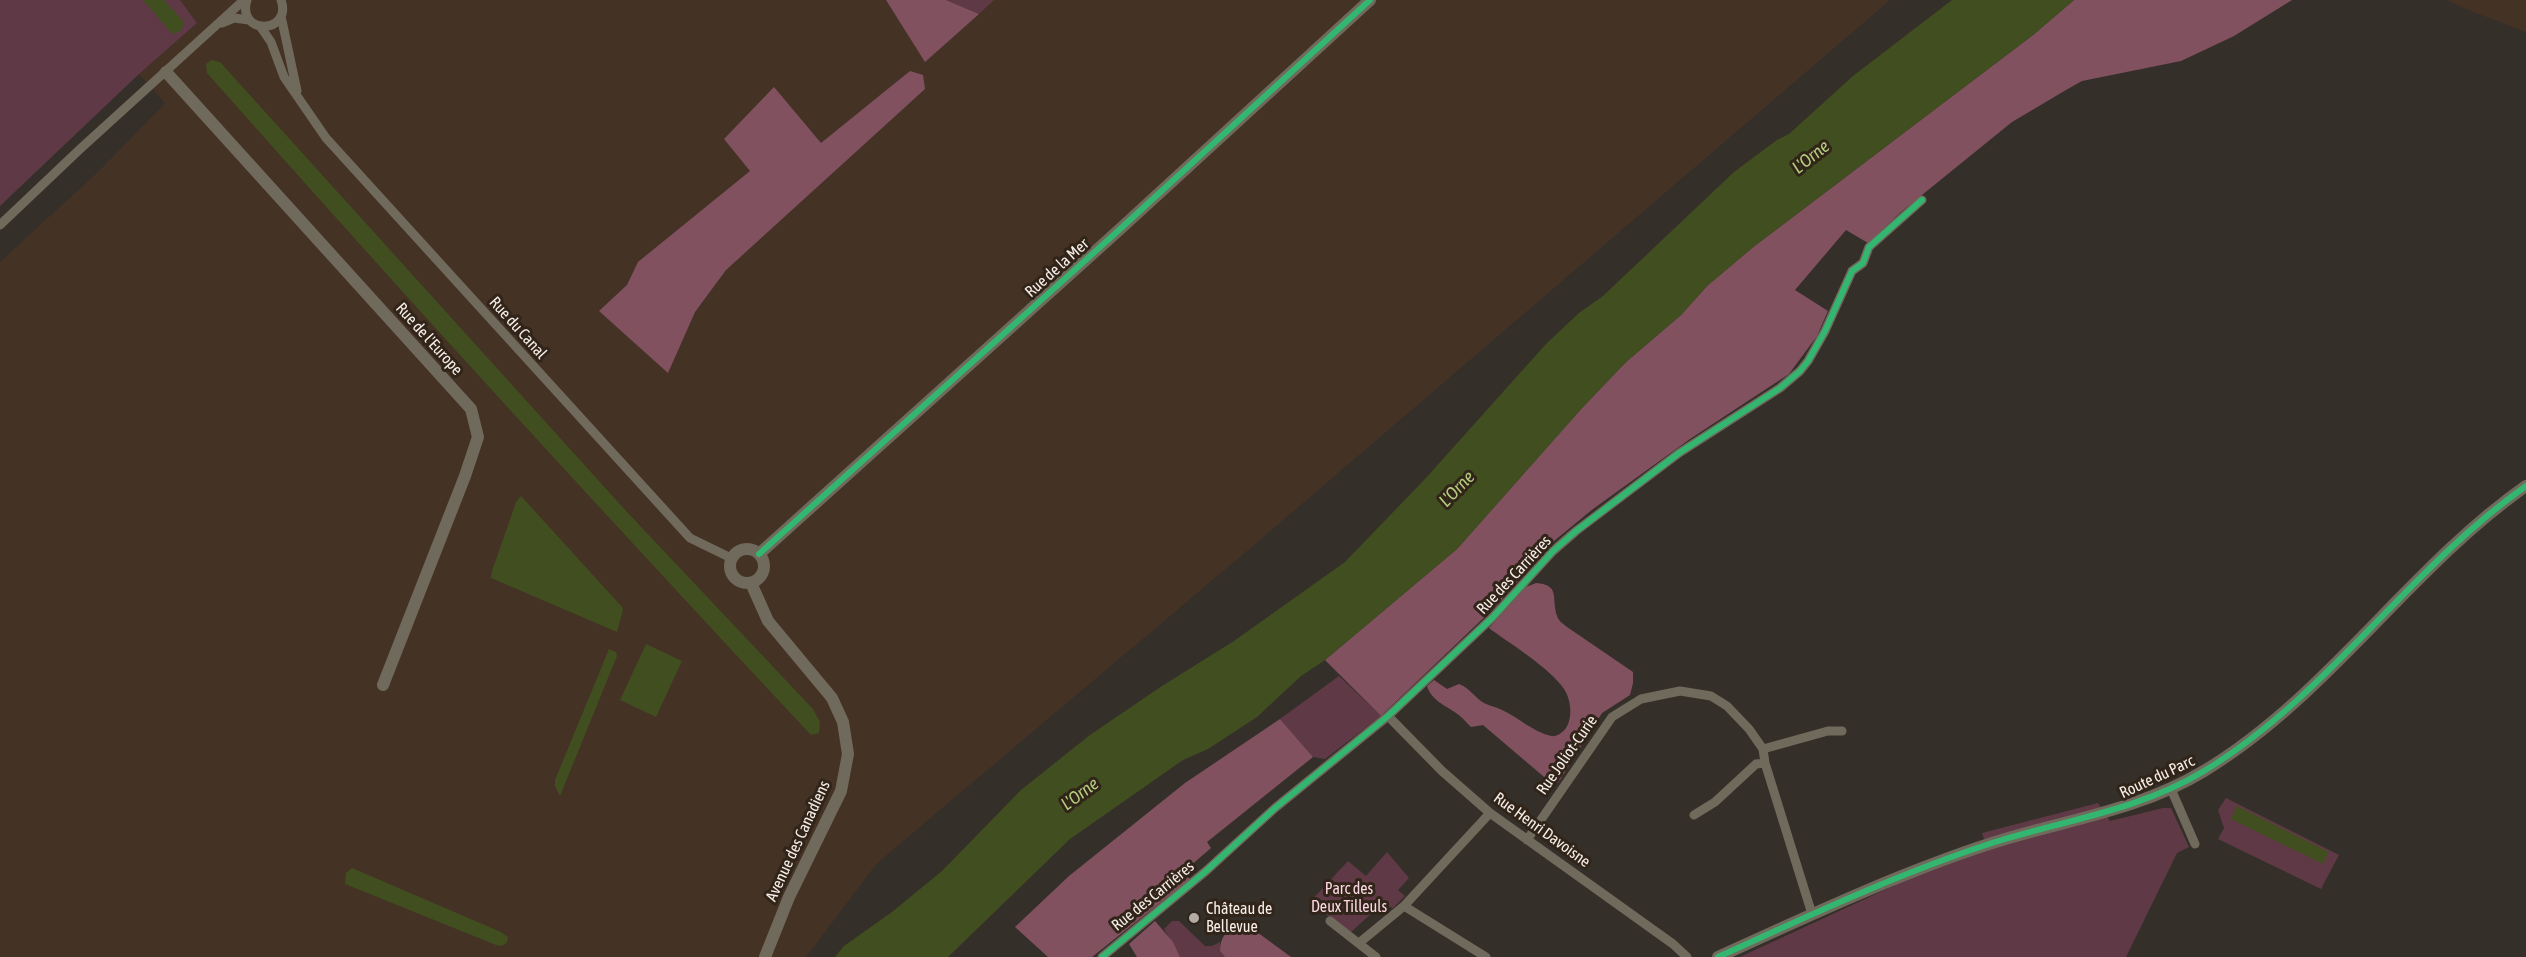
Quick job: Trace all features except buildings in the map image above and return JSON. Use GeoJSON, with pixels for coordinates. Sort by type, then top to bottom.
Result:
{"type":"FeatureCollection","features":[{"type":"Feature","properties":{"kind":"street"},"geometry":{"type":"LineString","coordinates":[[246,0],[245,9],[249,20]]}},
{"type":"Feature","properties":{"kind":"street"},"geometry":{"type":"LineString","coordinates":[[0,225],[79,150],[246,0]]}},
{"type":"Feature","properties":{"kind":"street","name":"Rue du Canal"},"geometry":{"type":"LineString","coordinates":[[281,0],[287,54],[299,99]]}},
{"type":"Feature","properties":{"kind":"street","name":"Rue de la Mer"},"geometry":{"type":"LineString","coordinates":[[759,554],[1128,223],[1370,0]]}},
{"type":"Feature","properties":{"kind":"street"},"geometry":{"type":"LineString","coordinates":[[217,24],[234,18],[249,20],[260,26],[272,25],[281,16]]}},
{"type":"Feature","properties":{"kind":"street","name":"Rue du Canal"},"geometry":{"type":"LineString","coordinates":[[260,26],[271,42],[284,77],[326,138],[690,538],[731,558]]}},
{"type":"Feature","properties":{"kind":"street","name":"Rue de l'Europe"},"geometry":{"type":"LineString","coordinates":[[166,72],[471,409],[478,437],[384,685]]}},
{"type":"Feature","properties":{"kind":"street","name":"Rue des Carrières"},"geometry":{"type":"LineString","coordinates":[[1102,957],[1206,871],[1275,808],[1388,716],[1492,618],[1553,551],[1576,531],[1678,453],[1780,388],[1800,371],[1825,332],[1852,271],[1863,263],[1869,248],[1922,200]]}},
{"type":"Feature","properties":{"kind":"street","name":"Route du Parc"},"geometry":{"type":"LineString","coordinates":[[1718,957],[1932,863],[1994,842],[2131,806],[2171,789],[2248,742],[2286,711],[2445,552],[2526,486]]}},
{"type":"Feature","properties":{"kind":"street"},"geometry":{"type":"LineString","coordinates":[[738,550],[754,550],[759,554],[764,571],[761,576],[746,584],[735,579],[729,570],[731,558],[738,550]]}},
{"type":"Feature","properties":{"kind":"street","name":"Avenue des Canadiens"},"geometry":{"type":"LineString","coordinates":[[751,583],[768,621],[832,699],[840,714],[847,737],[848,763],[841,791],[789,897],[765,957]]}},
{"type":"Feature","properties":{"kind":"street","name":"Rue Joliot-Curie"},"geometry":{"type":"LineString","coordinates":[[1527,840],[1612,717],[1641,699],[1660,693],[1680,691],[1711,696],[1727,706],[1739,718],[1763,749],[1765,763],[1812,914]]}},
{"type":"Feature","properties":{"kind":"street","name":"Rue Henri Davoisne"},"geometry":{"type":"LineString","coordinates":[[1388,716],[1442,771],[1490,813],[1688,957]]}},
{"type":"Feature","properties":{"kind":"street"},"geometry":{"type":"LineString","coordinates":[[1763,749],[1828,730],[1842,731]]}},
{"type":"Feature","properties":{"kind":"street"},"geometry":{"type":"LineString","coordinates":[[1694,815],[1714,802],[1756,764],[1765,763]]}},
{"type":"Feature","properties":{"kind":"street"},"geometry":{"type":"LineString","coordinates":[[2171,789],[2195,844]]}},
{"type":"Feature","properties":{"kind":"street"},"geometry":{"type":"LineString","coordinates":[[1359,943],[1404,906],[1490,813]]}},
{"type":"Feature","properties":{"kind":"street"},"geometry":{"type":"LineString","coordinates":[[1404,906],[1486,957]]}},
{"type":"Feature","properties":{"kind":"street"},"geometry":{"type":"LineString","coordinates":[[1330,921],[1376,957]]}},
{"type":"Feature","properties":{"kind":"shaded area"},"geometry":{"type":"Polygon","coordinates":[[[180,0],[1890,0],[1241,556],[877,863],[806,957],[0,957],[0,262],[98,172],[165,103],[139,74],[197,23],[180,0]]]}},
{"type":"Feature","properties":{"kind":"shaded area"},"geometry":{"type":"Polygon","coordinates":[[[886,0],[946,0],[979,14],[925,62],[886,0]]]}},
{"type":"Feature","properties":{"kind":"shaded area"},"geometry":{"type":"Polygon","coordinates":[[[2074,0],[2292,0],[2234,36],[2181,61],[2082,81],[2012,122],[1901,212],[1868,243],[1846,230],[1795,290],[1828,311],[1817,336],[1789,374],[1690,439],[1593,509],[1554,541],[1529,564],[1523,575],[1496,606],[1381,716],[1325,660],[1457,549],[1582,408],[1626,362],[1681,315],[1707,286],[1752,248],[2033,35],[2074,0]]]}},
{"type":"Feature","properties":{"kind":"shaded area"},"geometry":{"type":"Polygon","coordinates":[[[2447,0],[2526,0],[2526,32],[2466,9],[2447,0]]]}},
{"type":"Feature","properties":{"kind":"shaded area"},"geometry":{"type":"Polygon","coordinates":[[[910,71],[923,75],[925,89],[726,270],[695,312],[668,373],[599,311],[627,285],[638,262],[750,171],[724,139],[774,87],[821,143],[910,71]]]}},
{"type":"Feature","properties":{"kind":"shaded area"},"geometry":{"type":"Polygon","coordinates":[[[1536,583],[1549,586],[1552,590],[1557,616],[1562,623],[1633,672],[1630,695],[1602,713],[1558,783],[1550,782],[1483,725],[1471,727],[1458,714],[1435,699],[1427,686],[1434,680],[1447,689],[1459,684],[1484,703],[1508,713],[1544,734],[1553,736],[1563,732],[1570,714],[1564,689],[1539,664],[1489,628],[1526,587],[1536,583]]]}},
{"type":"Feature","properties":{"kind":"shaded area"},"geometry":{"type":"Polygon","coordinates":[[[1280,719],[1313,757],[1207,842],[1211,848],[1183,872],[1190,879],[1092,957],[1048,957],[1015,927],[1069,876],[1185,783],[1280,719]]]}},
{"type":"Feature","properties":{"kind":"shaded area"},"geometry":{"type":"Polygon","coordinates":[[[1155,921],[1173,942],[1180,957],[1137,957],[1129,944],[1155,921]]]}},
{"type":"Feature","properties":{"kind":"shaded area"},"geometry":{"type":"Polygon","coordinates":[[[1237,924],[1242,928],[1246,924],[1291,957],[1225,957],[1220,951],[1222,939],[1237,924]]]}},
{"type":"Feature","properties":{"kind":"green space"},"geometry":{"type":"Polygon","coordinates":[[[0,0],[180,0],[197,23],[139,74],[0,206],[0,0]]]}},
{"type":"Feature","properties":{"kind":"green space"},"geometry":{"type":"Polygon","coordinates":[[[946,0],[994,0],[979,14],[946,0]]]}},
{"type":"Feature","properties":{"kind":"green space"},"geometry":{"type":"Polygon","coordinates":[[[1339,676],[1381,716],[1325,759],[1313,757],[1280,719],[1339,676]]]}},
{"type":"Feature","properties":{"kind":"green space"},"geometry":{"type":"Polygon","coordinates":[[[2226,798],[2339,855],[2321,889],[2218,839],[2224,828],[2218,810],[2226,798]]]}},
{"type":"Feature","properties":{"kind":"green space"},"geometry":{"type":"Polygon","coordinates":[[[2098,803],[2110,821],[2171,808],[2189,847],[2177,853],[2126,957],[1740,957],[1904,881],[1988,850],[1982,833],[2098,803]]]}},
{"type":"Feature","properties":{"kind":"green space","name":"Parc des Deux Tilleuls"},"geometry":{"type":"Polygon","coordinates":[[[1387,852],[1409,878],[1398,890],[1405,896],[1393,908],[1382,904],[1351,932],[1309,903],[1348,861],[1366,876],[1387,852]]]}},
{"type":"Feature","properties":{"kind":"green space"},"geometry":{"type":"Polygon","coordinates":[[[1172,921],[1179,921],[1205,946],[1212,946],[1220,942],[1220,951],[1225,957],[1180,957],[1164,929],[1172,921]]]}},
{"type":"Feature","properties":{"kind":"water"},"geometry":{"type":"Polygon","coordinates":[[[143,0],[164,0],[184,22],[181,31],[172,34],[143,0]]]}},
{"type":"Feature","properties":{"kind":"water","name":"L'Orne"},"geometry":{"type":"Polygon","coordinates":[[[1952,0],[2074,0],[2033,35],[1752,248],[1707,286],[1681,315],[1626,362],[1582,408],[1457,549],[1325,660],[1301,676],[1257,717],[1208,749],[1183,760],[1070,839],[948,957],[835,957],[844,946],[892,912],[942,871],[1021,790],[1090,735],[1234,641],[1345,562],[1425,479],[1546,344],[1579,313],[1603,296],[1734,172],[1777,140],[1789,134],[1853,76],[1952,0]]]}},
{"type":"Feature","properties":{"kind":"water"},"geometry":{"type":"Polygon","coordinates":[[[211,60],[220,62],[627,512],[813,709],[820,722],[819,733],[811,735],[582,489],[356,240],[207,73],[206,64],[211,60]]]}},
{"type":"Feature","properties":{"kind":"water"},"geometry":{"type":"Polygon","coordinates":[[[521,496],[622,607],[617,632],[491,578],[516,502],[521,496]]]}},
{"type":"Feature","properties":{"kind":"water"},"geometry":{"type":"Polygon","coordinates":[[[646,644],[682,661],[656,717],[620,700],[646,644]]]}},
{"type":"Feature","properties":{"kind":"water"},"geometry":{"type":"Polygon","coordinates":[[[609,649],[616,652],[617,656],[560,796],[555,780],[609,649]]]}},
{"type":"Feature","properties":{"kind":"water"},"geometry":{"type":"Polygon","coordinates":[[[2237,806],[2329,852],[2323,864],[2231,819],[2237,806]]]}},
{"type":"Feature","properties":{"kind":"water"},"geometry":{"type":"Polygon","coordinates":[[[352,868],[501,932],[508,937],[507,942],[502,946],[496,945],[345,884],[346,873],[352,868]]]}},
{"type":"Feature","properties":{"kind":"cycle path"},"geometry":{"type":"LineString","coordinates":[[759,554],[1370,0]]}},
{"type":"Feature","properties":{"kind":"cycle path"},"geometry":{"type":"LineString","coordinates":[[1102,957],[1206,871],[1275,808],[1388,716],[1492,618],[1553,551],[1576,531],[1679,453],[1780,388],[1800,371],[1825,331],[1852,271],[1863,263],[1869,247],[1922,200]]}},
{"type":"Feature","properties":{"kind":"cycle path"},"geometry":{"type":"LineString","coordinates":[[1718,957],[1853,896],[1922,868],[1992,843],[2127,805],[2179,785],[2204,771],[2249,741],[2290,706],[2443,555],[2483,519],[2526,486]]}},
{"type":"Feature","properties":{"kind":"place","name":"Château de Bellevue"},"geometry":{"type":"Point","coordinates":[1194,918]}}]}
